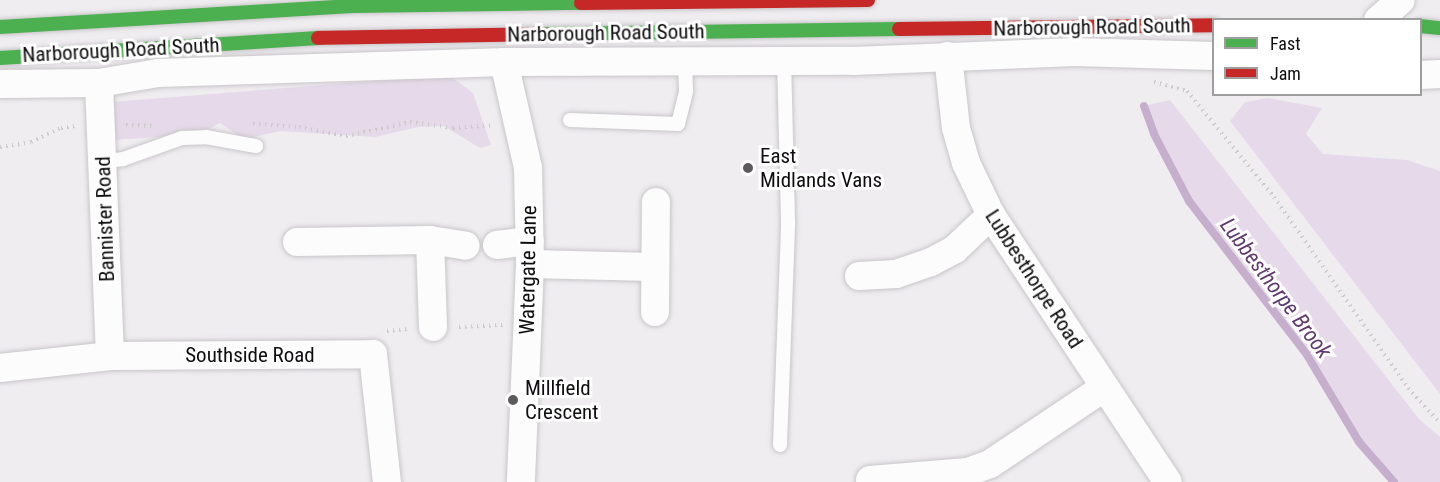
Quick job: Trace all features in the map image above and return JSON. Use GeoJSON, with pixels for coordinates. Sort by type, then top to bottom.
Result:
{"type":"FeatureCollection","features":[{"type":"Feature","properties":{"kind":"main road","name":"Narborough Road South"},"geometry":{"type":"LineString","coordinates":[[0,27],[352,6],[868,0]]}},
{"type":"Feature","properties":{"kind":"main road","name":"Narborough Road South"},"geometry":{"type":"LineString","coordinates":[[0,58],[348,36],[1212,25]]}},
{"type":"Feature","properties":{"kind":"main road"},"geometry":{"type":"LineString","coordinates":[[1422,26],[1440,28]]}},
{"type":"Feature","properties":{"kind":"street"},"geometry":{"type":"LineString","coordinates":[[1380,18],[1401,0]]}},
{"type":"Feature","properties":{"kind":"street","name":"Narborough Road South"},"geometry":{"type":"LineString","coordinates":[[0,84],[99,82],[158,73],[504,62],[784,60],[1075,52],[1176,58],[1212,57]]}},
{"type":"Feature","properties":{"kind":"street","name":"Lubbesthorpe Road"},"geometry":{"type":"LineString","coordinates":[[948,57],[956,128],[966,163],[991,215],[1168,482]]}},
{"type":"Feature","properties":{"kind":"street","name":"Narborough Road South"},"geometry":{"type":"LineString","coordinates":[[1176,58],[1212,66]]}},
{"type":"Feature","properties":{"kind":"street","name":"Watergate Lane"},"geometry":{"type":"LineString","coordinates":[[504,62],[528,168],[530,253],[521,482]]}},
{"type":"Feature","properties":{"kind":"street"},"geometry":{"type":"LineString","coordinates":[[1422,75],[1440,74]]}},
{"type":"Feature","properties":{"kind":"street","name":"Bannister Road"},"geometry":{"type":"LineString","coordinates":[[99,82],[110,356]]}},
{"type":"Feature","properties":{"kind":"street"},"geometry":{"type":"LineString","coordinates":[[655,312],[653,267],[656,202]]}},
{"type":"Feature","properties":{"kind":"street"},"geometry":{"type":"LineString","coordinates":[[859,276],[896,274],[931,262],[955,249],[991,215]]}},
{"type":"Feature","properties":{"kind":"street"},"geometry":{"type":"LineString","coordinates":[[430,240],[433,327]]}},
{"type":"Feature","properties":{"kind":"street"},"geometry":{"type":"LineString","coordinates":[[297,242],[430,240],[466,246]]}},
{"type":"Feature","properties":{"kind":"street"},"geometry":{"type":"LineString","coordinates":[[498,245],[530,253],[653,267]]}},
{"type":"Feature","properties":{"kind":"street","name":"Southside Road"},"geometry":{"type":"LineString","coordinates":[[0,368],[110,356],[373,354],[387,482]]}},
{"type":"Feature","properties":{"kind":"street"},"geometry":{"type":"LineString","coordinates":[[870,480],[968,472],[990,464],[1105,387]]}},
{"type":"Feature","properties":{"kind":"lane"},"geometry":{"type":"LineString","coordinates":[[570,120],[678,124],[686,91],[685,59]]}},
{"type":"Feature","properties":{"kind":"lane"},"geometry":{"type":"LineString","coordinates":[[780,445],[788,222],[784,60]]}},
{"type":"Feature","properties":{"kind":"lane"},"geometry":{"type":"LineString","coordinates":[[102,161],[123,159],[182,138],[206,137],[256,146]]}},
{"type":"Feature","properties":{"kind":"path"},"geometry":{"type":"LineString","coordinates":[[1144,80],[1187,92],[1280,206],[1408,388],[1440,423]]}},
{"type":"Feature","properties":{"kind":"shaded area"},"geometry":{"type":"Polygon","coordinates":[[[449,75],[473,93],[491,145],[480,148],[444,126],[418,127],[375,137],[281,131],[243,139],[220,123],[199,134],[101,141],[111,102],[449,75]]]}},
{"type":"Feature","properties":{"kind":"shaded area"},"geometry":{"type":"Polygon","coordinates":[[[1268,98],[1322,108],[1306,134],[1323,154],[1407,160],[1440,171],[1440,394],[1230,121],[1245,102],[1268,98]]]}},
{"type":"Feature","properties":{"kind":"shaded area"},"geometry":{"type":"Polygon","coordinates":[[[1170,100],[1419,419],[1440,437],[1440,482],[1394,482],[1359,442],[1307,355],[1189,201],[1154,134],[1144,106],[1170,100]]]}},
{"type":"Feature","properties":{"kind":"waterway","name":"Lubbesthorpe Brook"},"geometry":{"type":"LineString","coordinates":[[1144,106],[1154,134],[1189,201],[1307,355],[1359,442],[1394,482]]}},
{"type":"Feature","properties":{"kind":"traffic: fast"},"geometry":{"type":"LineString","coordinates":[[0,27],[352,6],[581,3]]}},
{"type":"Feature","properties":{"kind":"traffic: fast"},"geometry":{"type":"LineString","coordinates":[[1422,26],[1440,28]]}},
{"type":"Feature","properties":{"kind":"traffic: fast"},"geometry":{"type":"LineString","coordinates":[[543,34],[899,29]]}},
{"type":"Feature","properties":{"kind":"traffic: fast"},"geometry":{"type":"LineString","coordinates":[[0,58],[318,38]]}},
{"type":"Feature","properties":{"kind":"traffic: jam"},"geometry":{"type":"LineString","coordinates":[[581,3],[868,0]]}},
{"type":"Feature","properties":{"kind":"traffic: jam"},"geometry":{"type":"LineString","coordinates":[[899,29],[1212,25]]}},
{"type":"Feature","properties":{"kind":"traffic: jam"},"geometry":{"type":"LineString","coordinates":[[318,38],[543,34]]}},
{"type":"Feature","properties":{"kind":"place","name":"East Midlands Vans"},"geometry":{"type":"Point","coordinates":[748,168]}},
{"type":"Feature","properties":{"kind":"place","name":"Millfield Crescent"},"geometry":{"type":"Point","coordinates":[513,400]}}]}
